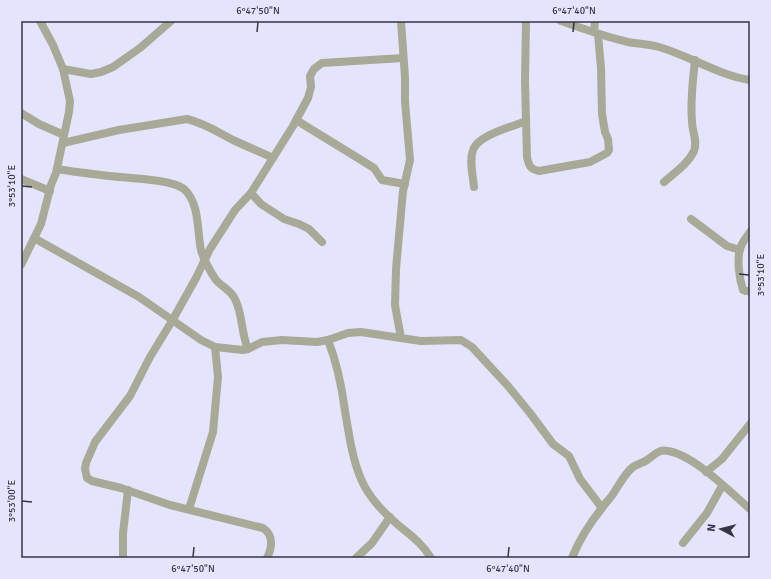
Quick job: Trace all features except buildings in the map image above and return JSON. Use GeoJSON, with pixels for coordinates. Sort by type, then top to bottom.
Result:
{"type":"FeatureCollection","features":[{"type":"Feature","properties":{"kind":"street"},"geometry":{"type":"LineString","coordinates":[[21,265],[41,224],[58,169],[70,101],[63,69],[53,45],[40,21]]}},
{"type":"Feature","properties":{"kind":"street"},"geometry":{"type":"LineString","coordinates":[[63,69],[91,74],[107,70],[140,48],[171,21]]}},
{"type":"Feature","properties":{"kind":"street"},"geometry":{"type":"LineString","coordinates":[[400,21],[410,160],[404,184],[396,269],[395,305],[401,338]]}},
{"type":"Feature","properties":{"kind":"street"},"geometry":{"type":"LineString","coordinates":[[526,21],[524,81],[527,157],[529,166],[532,170],[539,171],[590,162],[607,153],[609,150],[602,114],[601,68],[595,21]]}},
{"type":"Feature","properties":{"kind":"street"},"geometry":{"type":"LineString","coordinates":[[562,21],[596,33],[635,44],[657,46],[695,60],[734,77],[750,80]]}},
{"type":"Feature","properties":{"kind":"street"},"geometry":{"type":"LineString","coordinates":[[267,558],[272,545],[271,538],[266,531],[258,526],[170,505],[128,490],[92,481],[87,478],[85,473],[86,462],[94,442],[130,396],[210,249],[232,214],[251,193],[296,120],[308,98],[311,87],[310,76],[314,69],[322,64],[403,58]]}},
{"type":"Feature","properties":{"kind":"street"},"geometry":{"type":"LineString","coordinates":[[664,182],[685,164],[695,146],[692,122],[695,60]]}},
{"type":"Feature","properties":{"kind":"street"},"geometry":{"type":"LineString","coordinates":[[21,113],[63,139],[187,119],[208,126],[273,158]]}},
{"type":"Feature","properties":{"kind":"street"},"geometry":{"type":"LineString","coordinates":[[296,120],[374,168],[382,180],[404,184]]}},
{"type":"Feature","properties":{"kind":"street"},"geometry":{"type":"LineString","coordinates":[[474,187],[472,155],[475,145],[493,134],[526,121]]}},
{"type":"Feature","properties":{"kind":"street"},"geometry":{"type":"LineString","coordinates":[[58,169],[159,182],[184,189],[190,198],[198,219],[201,250],[217,280],[226,287],[235,299],[242,319],[244,340],[248,349]]}},
{"type":"Feature","properties":{"kind":"street"},"geometry":{"type":"LineString","coordinates":[[21,179],[50,191]]}},
{"type":"Feature","properties":{"kind":"street"},"geometry":{"type":"LineString","coordinates":[[251,193],[261,204],[284,219],[309,229],[322,242]]}},
{"type":"Feature","properties":{"kind":"street"},"geometry":{"type":"LineString","coordinates":[[691,219],[727,246],[740,250]]}},
{"type":"Feature","properties":{"kind":"street"},"geometry":{"type":"LineString","coordinates":[[750,232],[740,250],[741,285],[743,290],[750,291]]}},
{"type":"Feature","properties":{"kind":"street"},"geometry":{"type":"LineString","coordinates":[[34,238],[139,298],[201,340],[215,347],[228,349],[248,349],[262,342],[282,340],[317,342],[361,332],[421,341],[461,340],[472,347],[508,386],[553,444],[569,456],[580,479],[602,508]]}},
{"type":"Feature","properties":{"kind":"street"},"geometry":{"type":"LineString","coordinates":[[328,340],[336,366],[349,438],[361,479],[371,496],[390,517],[416,538],[431,558]]}},
{"type":"Feature","properties":{"kind":"street"},"geometry":{"type":"LineString","coordinates":[[189,509],[213,432],[218,377],[215,347]]}},
{"type":"Feature","properties":{"kind":"street"},"geometry":{"type":"LineString","coordinates":[[706,472],[722,459],[750,424]]}},
{"type":"Feature","properties":{"kind":"street"},"geometry":{"type":"LineString","coordinates":[[572,558],[575,549],[622,480],[634,467],[647,460],[655,452],[672,452],[693,461],[750,509]]}},
{"type":"Feature","properties":{"kind":"street"},"geometry":{"type":"LineString","coordinates":[[683,542],[707,513],[722,486]]}},
{"type":"Feature","properties":{"kind":"street"},"geometry":{"type":"LineString","coordinates":[[123,558],[123,533],[128,490]]}},
{"type":"Feature","properties":{"kind":"street"},"geometry":{"type":"LineString","coordinates":[[356,558],[372,543],[390,517]]}}]}
